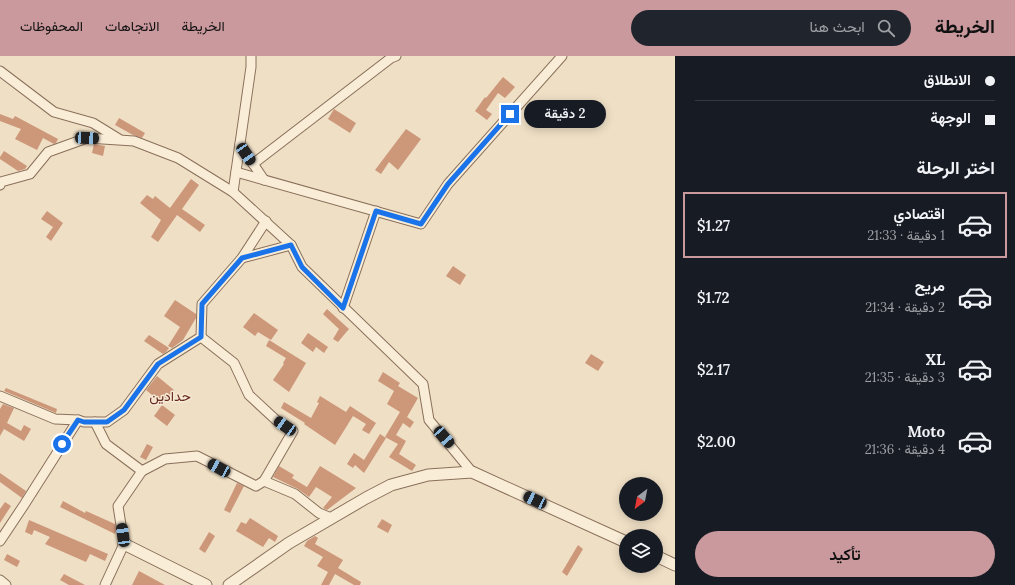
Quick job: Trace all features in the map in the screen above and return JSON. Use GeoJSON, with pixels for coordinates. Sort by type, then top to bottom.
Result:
{"type":"FeatureCollection","features":[{"type":"Feature","properties":{"kind":"street"},"geometry":{"type":"LineString","coordinates":[[233,192],[251,68],[251,56]]}},
{"type":"Feature","properties":{"kind":"street"},"geometry":{"type":"LineString","coordinates":[[253,164],[391,58],[396,56]]}},
{"type":"Feature","properties":{"kind":"street"},"geometry":{"type":"LineString","coordinates":[[236,172],[421,224],[448,184],[562,56]]}},
{"type":"Feature","properties":{"kind":"street"},"geometry":{"type":"LineString","coordinates":[[0,72],[54,112],[93,123],[122,140]]}},
{"type":"Feature","properties":{"kind":"street"},"geometry":{"type":"LineString","coordinates":[[0,185],[1,182],[30,174],[48,152],[87,138],[134,141],[178,158],[233,192],[266,221],[291,245],[302,267],[423,384],[429,420],[472,472],[619,539]]}},
{"type":"Feature","properties":{"kind":"street"},"geometry":{"type":"LineString","coordinates":[[240,144],[264,180]]}},
{"type":"Feature","properties":{"kind":"street"},"geometry":{"type":"LineString","coordinates":[[343,308],[376,211]]}},
{"type":"Feature","properties":{"kind":"street"},"geometry":{"type":"LineString","coordinates":[[201,337],[202,304],[242,258],[266,221]]}},
{"type":"Feature","properties":{"kind":"street"},"geometry":{"type":"LineString","coordinates":[[242,258],[291,245]]}},
{"type":"Feature","properties":{"kind":"street"},"geometry":{"type":"LineString","coordinates":[[0,396],[55,419],[78,420],[84,422],[107,422],[124,410],[158,364],[201,337]]}},
{"type":"Feature","properties":{"kind":"street"},"geometry":{"type":"LineString","coordinates":[[105,585],[124,544],[118,506],[142,471],[165,459],[197,456],[256,486],[264,481],[293,431],[276,420],[249,395],[234,363],[201,337]]}},
{"type":"Feature","properties":{"kind":"street"},"geometry":{"type":"LineString","coordinates":[[0,541],[78,420]]}},
{"type":"Feature","properties":{"kind":"street"},"geometry":{"type":"LineString","coordinates":[[95,422],[106,444],[142,471]]}},
{"type":"Feature","properties":{"kind":"street"},"geometry":{"type":"LineString","coordinates":[[229,585],[289,543],[391,485],[428,475],[472,472]]}},
{"type":"Feature","properties":{"kind":"street"},"geometry":{"type":"LineString","coordinates":[[264,481],[295,494],[319,513],[331,518]]}},
{"type":"Feature","properties":{"kind":"street"},"geometry":{"type":"LineString","coordinates":[[124,544],[206,585]]}},
{"type":"Feature","properties":{"kind":"street"},"geometry":{"type":"LineString","coordinates":[[663,559],[675,565]]}},
{"type":"Feature","properties":{"kind":"street"},"geometry":{"type":"LineString","coordinates":[[0,580],[6,585]]}},
{"type":"Feature","properties":{"kind":"building"},"geometry":{"type":"Polygon","coordinates":[[[503,77],[515,87],[505,98],[498,93],[486,110],[492,114],[487,120],[475,111],[503,77]]]}},
{"type":"Feature","properties":{"kind":"building"},"geometry":{"type":"Polygon","coordinates":[[[334,109],[356,123],[350,133],[328,119],[334,109]]]}},
{"type":"Feature","properties":{"kind":"building"},"geometry":{"type":"Polygon","coordinates":[[[0,114],[13,119],[15,116],[58,139],[54,144],[43,138],[37,150],[15,139],[21,129],[0,121],[0,114]]]}},
{"type":"Feature","properties":{"kind":"building"},"geometry":{"type":"Polygon","coordinates":[[[119,118],[145,133],[142,138],[133,135],[115,125],[119,118]]]}},
{"type":"Feature","properties":{"kind":"building"},"geometry":{"type":"Polygon","coordinates":[[[406,129],[421,139],[398,170],[389,162],[381,174],[375,170],[406,129]]]}},
{"type":"Feature","properties":{"kind":"building"},"geometry":{"type":"Polygon","coordinates":[[[94,144],[105,146],[103,156],[92,153],[94,144]]]}},
{"type":"Feature","properties":{"kind":"building"},"geometry":{"type":"Polygon","coordinates":[[[4,151],[27,166],[25,169],[18,171],[0,159],[4,151]]]}},
{"type":"Feature","properties":{"kind":"building"},"geometry":{"type":"Polygon","coordinates":[[[191,179],[199,185],[182,209],[205,225],[200,232],[177,215],[158,242],[151,237],[161,220],[140,203],[147,195],[153,199],[155,196],[170,208],[191,179]]]}},
{"type":"Feature","properties":{"kind":"building"},"geometry":{"type":"Polygon","coordinates":[[[47,211],[63,223],[51,241],[46,237],[53,227],[41,219],[47,211]]]}},
{"type":"Feature","properties":{"kind":"building"},"geometry":{"type":"Polygon","coordinates":[[[453,266],[466,275],[460,285],[446,276],[453,266]]]}},
{"type":"Feature","properties":{"kind":"building"},"geometry":{"type":"Polygon","coordinates":[[[175,300],[196,314],[196,318],[183,340],[172,348],[168,346],[180,327],[164,316],[175,300]]]}},
{"type":"Feature","properties":{"kind":"building"},"geometry":{"type":"Polygon","coordinates":[[[327,309],[349,329],[338,342],[333,339],[339,329],[323,314],[327,309]]]}},
{"type":"Feature","properties":{"kind":"building"},"geometry":{"type":"Polygon","coordinates":[[[254,313],[278,330],[271,340],[258,332],[255,336],[243,327],[254,313]]]}},
{"type":"Feature","properties":{"kind":"building"},"geometry":{"type":"Polygon","coordinates":[[[308,333],[328,347],[324,353],[316,347],[313,352],[301,343],[308,333]]]}},
{"type":"Feature","properties":{"kind":"building"},"geometry":{"type":"Polygon","coordinates":[[[149,335],[169,348],[166,352],[163,354],[144,341],[149,335]]]}},
{"type":"Feature","properties":{"kind":"building"},"geometry":{"type":"Polygon","coordinates":[[[269,340],[306,363],[289,392],[273,380],[284,364],[283,363],[286,358],[266,346],[269,340]]]}},
{"type":"Feature","properties":{"kind":"building"},"geometry":{"type":"Polygon","coordinates":[[[591,354],[604,362],[598,371],[585,363],[591,354]]]}},
{"type":"Feature","properties":{"kind":"building"},"geometry":{"type":"Polygon","coordinates":[[[383,372],[400,383],[398,386],[418,398],[407,417],[414,422],[410,428],[403,423],[396,435],[406,441],[399,454],[416,465],[412,471],[389,457],[398,444],[385,437],[400,412],[387,404],[394,391],[378,381],[383,372]]]}},
{"type":"Feature","properties":{"kind":"building"},"geometry":{"type":"Polygon","coordinates":[[[157,376],[174,390],[163,404],[146,390],[157,376]]]}},
{"type":"Feature","properties":{"kind":"building"},"geometry":{"type":"Polygon","coordinates":[[[6,388],[57,409],[56,413],[4,391],[6,388]]]}},
{"type":"Feature","properties":{"kind":"building"},"geometry":{"type":"Polygon","coordinates":[[[320,396],[346,412],[350,406],[376,423],[369,434],[362,430],[366,424],[353,416],[335,445],[281,408],[284,402],[311,418],[319,403],[317,402],[320,396]]]}},
{"type":"Feature","properties":{"kind":"building"},"geometry":{"type":"Polygon","coordinates":[[[3,404],[14,408],[7,423],[21,431],[24,425],[31,429],[24,441],[4,429],[0,436],[0,409],[3,404]]]}},
{"type":"Feature","properties":{"kind":"building"},"geometry":{"type":"Polygon","coordinates":[[[162,405],[175,415],[167,426],[154,416],[162,405]]]}},
{"type":"Feature","properties":{"kind":"building"},"geometry":{"type":"Polygon","coordinates":[[[380,434],[386,438],[364,473],[355,465],[353,468],[347,464],[354,453],[364,460],[380,434]]]}},
{"type":"Feature","properties":{"kind":"building"},"geometry":{"type":"Polygon","coordinates":[[[147,444],[153,447],[146,460],[140,457],[147,444]]]}},
{"type":"Feature","properties":{"kind":"building"},"geometry":{"type":"Polygon","coordinates":[[[279,466],[294,475],[292,478],[307,487],[320,466],[356,488],[327,510],[323,508],[332,497],[316,487],[309,497],[298,489],[273,477],[279,466]]]}},
{"type":"Feature","properties":{"kind":"building"},"geometry":{"type":"Polygon","coordinates":[[[0,473],[26,491],[22,498],[0,482],[0,473]]]}},
{"type":"Feature","properties":{"kind":"building"},"geometry":{"type":"Polygon","coordinates":[[[237,483],[244,486],[230,513],[224,510],[237,483]]]}},
{"type":"Feature","properties":{"kind":"building"},"geometry":{"type":"Polygon","coordinates":[[[63,501],[85,513],[86,511],[115,524],[115,534],[60,507],[63,501]]]}},
{"type":"Feature","properties":{"kind":"building"},"geometry":{"type":"Polygon","coordinates":[[[5,502],[11,506],[0,523],[0,509],[5,502]]]}},
{"type":"Feature","properties":{"kind":"building"},"geometry":{"type":"Polygon","coordinates":[[[250,518],[278,536],[275,542],[269,538],[263,547],[236,531],[241,522],[246,524],[250,518]]]}},
{"type":"Feature","properties":{"kind":"building"},"geometry":{"type":"Polygon","coordinates":[[[382,519],[392,525],[388,533],[377,527],[382,519]]]}},
{"type":"Feature","properties":{"kind":"building"},"geometry":{"type":"Polygon","coordinates":[[[29,520],[108,554],[105,561],[90,554],[86,562],[45,544],[50,537],[34,530],[32,535],[25,532],[29,520]]]}},
{"type":"Feature","properties":{"kind":"building"},"geometry":{"type":"Polygon","coordinates":[[[209,532],[215,536],[205,553],[199,549],[209,532]]]}},
{"type":"Feature","properties":{"kind":"building"},"geometry":{"type":"Polygon","coordinates":[[[315,536],[318,538],[315,544],[343,560],[338,568],[361,582],[360,585],[354,585],[335,574],[329,585],[321,585],[328,572],[317,566],[323,557],[304,546],[307,541],[315,536]]]}},
{"type":"Feature","properties":{"kind":"building"},"geometry":{"type":"Polygon","coordinates":[[[578,545],[583,549],[567,576],[562,572],[578,545]]]}},
{"type":"Feature","properties":{"kind":"building"},"geometry":{"type":"Polygon","coordinates":[[[7,554],[20,561],[17,567],[4,560],[7,554]]]}},
{"type":"Feature","properties":{"kind":"building"},"geometry":{"type":"Polygon","coordinates":[[[139,571],[165,585],[132,585],[139,571]]]}},
{"type":"Feature","properties":{"kind":"building"},"geometry":{"type":"Polygon","coordinates":[[[64,574],[85,585],[69,585],[60,580],[64,574]]]}},
{"type":"Feature","properties":{"kind":"district","name":"حدادين"},"geometry":{"type":"Point","coordinates":[170,396]}},
{"type":"Feature","properties":{"kind":"route"},"geometry":{"type":"LineString","coordinates":[[62,444],[78,420],[84,422],[107,422],[124,410],[158,364],[201,337],[202,304],[242,258],[291,245],[302,267],[343,308],[376,211],[421,224],[448,184],[510,114]]}}]}
